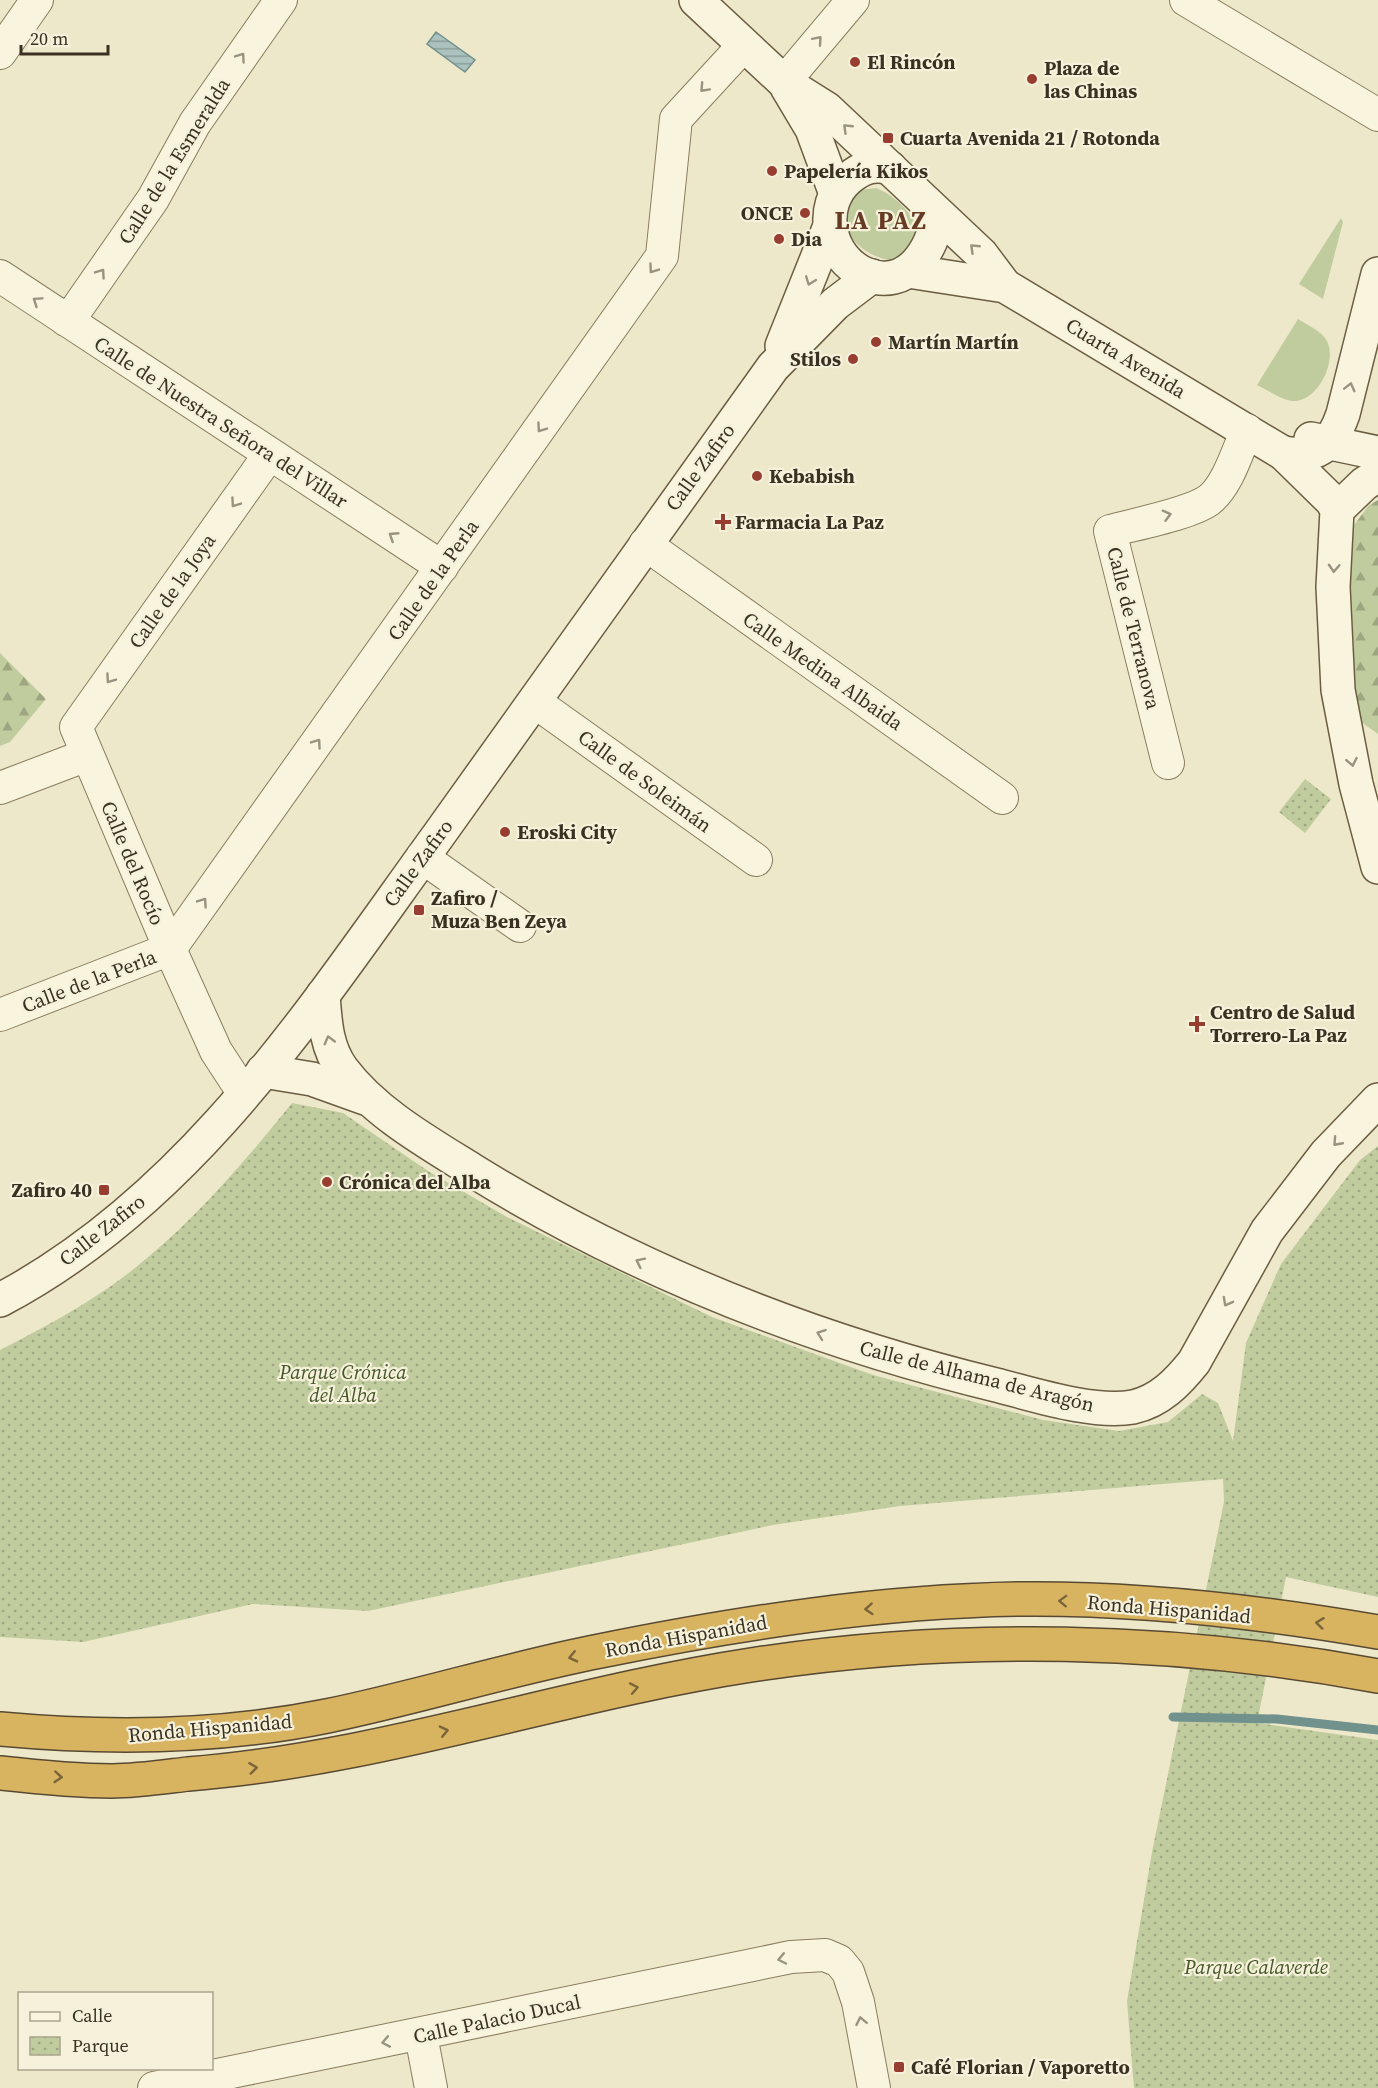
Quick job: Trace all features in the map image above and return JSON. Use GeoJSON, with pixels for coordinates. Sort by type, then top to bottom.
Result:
{"type":"FeatureCollection","features":[{"type":"Feature","properties":{"kind":"highway","name":"Ronda Hispanidad"},"geometry":{"type":"LineString","coordinates":[[0,1729],[73,1735],[139,1736],[239,1729],[326,1716],[598,1651],[734,1626],[861,1609],[1022,1599],[1155,1604],[1329,1624],[1378,1632]]}},
{"type":"Feature","properties":{"kind":"highway","name":"Ronda Hispanidad"},"geometry":{"type":"LineString","coordinates":[[0,1773],[112,1781],[291,1764],[624,1690],[751,1665],[867,1651],[1011,1644],[1144,1645],[1329,1667],[1378,1676]]}},
{"type":"Feature","properties":{"kind":"street"},"geometry":{"type":"LineString","coordinates":[[0,52],[37,0]]}},
{"type":"Feature","properties":{"kind":"street","name":"Calle de la Esmeralda"},"geometry":{"type":"LineString","coordinates":[[66,320],[78,307],[153,199],[195,123],[280,0]]}},
{"type":"Feature","properties":{"kind":"street"},"geometry":{"type":"LineString","coordinates":[[696,0],[783,82],[827,109],[938,215],[927,251],[908,271],[894,275],[872,276],[863,273],[847,260],[833,238],[830,226],[836,194],[812,129],[783,82]]}},
{"type":"Feature","properties":{"kind":"street"},"geometry":{"type":"LineString","coordinates":[[783,82],[853,0]]}},
{"type":"Feature","properties":{"kind":"street"},"geometry":{"type":"LineString","coordinates":[[1186,0],[1378,115]]}},
{"type":"Feature","properties":{"kind":"street","name":"Calle de la Perla"},"geometry":{"type":"LineString","coordinates":[[0,1015],[170,949],[662,256],[676,119],[744,45]]}},
{"type":"Feature","properties":{"kind":"street"},"geometry":{"type":"LineString","coordinates":[[836,194],[858,171],[872,166],[890,168]]}},
{"type":"Feature","properties":{"kind":"street","name":"Cuarta Avenida"},"geometry":{"type":"LineString","coordinates":[[938,215],[981,254],[1005,286]]}},
{"type":"Feature","properties":{"kind":"street","name":"Calle Zafiro"},"geometry":{"type":"LineString","coordinates":[[773,367],[803,298],[830,226]]}},
{"type":"Feature","properties":{"kind":"street","name":"Cuarta Avenida"},"geometry":{"type":"LineString","coordinates":[[908,271],[1005,286],[1283,453],[1326,494],[1337,510]]}},
{"type":"Feature","properties":{"kind":"street"},"geometry":{"type":"LineString","coordinates":[[1283,453],[1305,456],[1329,441],[1343,414],[1378,274]]}},
{"type":"Feature","properties":{"kind":"street","name":"Calle de Nuestra Señora del Villar"},"geometry":{"type":"LineString","coordinates":[[0,276],[442,567]]}},
{"type":"Feature","properties":{"kind":"street","name":"Calle Zafiro"},"geometry":{"type":"LineString","coordinates":[[0,1300],[75,1253],[133,1208],[175,1170],[253,1083],[323,995],[773,367],[835,304],[872,276]]}},
{"type":"Feature","properties":{"kind":"street","name":"Cuarta Avenida"},"geometry":{"type":"LineString","coordinates":[[1247,430],[1329,441],[1378,453]]}},
{"type":"Feature","properties":{"kind":"street","name":"Calle de Terranova"},"geometry":{"type":"LineString","coordinates":[[1168,764],[1110,531],[1189,509],[1209,500],[1221,484],[1247,430]]}},
{"type":"Feature","properties":{"kind":"street","name":"Calle de la Joya"},"geometry":{"type":"LineString","coordinates":[[81,741],[269,455]]}},
{"type":"Feature","properties":{"kind":"street"},"geometry":{"type":"LineString","coordinates":[[1378,475],[1364,484],[1337,510],[1333,587],[1338,690],[1356,784],[1378,867]]}},
{"type":"Feature","properties":{"kind":"street","name":"Calle Medina Albaida"},"geometry":{"type":"LineString","coordinates":[[645,544],[1002,798]]}},
{"type":"Feature","properties":{"kind":"street","name":"Calle de Soleimán"},"geometry":{"type":"LineString","coordinates":[[535,702],[756,860]]}},
{"type":"Feature","properties":{"kind":"street"},"geometry":{"type":"LineString","coordinates":[[0,788],[81,741]]}},
{"type":"Feature","properties":{"kind":"street","name":"Calle del Rocío"},"geometry":{"type":"LineString","coordinates":[[81,741],[216,1051],[253,1083]]}},
{"type":"Feature","properties":{"kind":"street"},"geometry":{"type":"LineString","coordinates":[[422,857],[520,926]]}},
{"type":"Feature","properties":{"kind":"street","name":"Calle de Alhama de Aragón"},"geometry":{"type":"LineString","coordinates":[[323,995],[327,1036],[334,1057],[375,1103],[446,1154],[507,1192],[595,1240],[669,1276],[751,1309],[902,1361],[1092,1407],[1115,1408],[1150,1402],[1180,1380],[1194,1362],[1268,1231],[1326,1154],[1378,1100]]}},
{"type":"Feature","properties":{"kind":"street","name":"Calle de Alhama de Aragón"},"geometry":{"type":"LineString","coordinates":[[253,1083],[320,1081],[375,1103]]}},
{"type":"Feature","properties":{"kind":"street","name":"Calle Palacio Ducal"},"geometry":{"type":"LineString","coordinates":[[154,2088],[819,1953],[839,1961],[851,1978],[874,2088]]}},
{"type":"Feature","properties":{"kind":"street"},"geometry":{"type":"LineString","coordinates":[[422,2035],[431,2088]]}},
{"type":"Feature","properties":{"kind":"green space"},"geometry":{"type":"Polygon","coordinates":[[[876,188],[900,203],[913,219],[916,228],[917,237],[914,245],[896,260],[881,258],[866,251],[853,240],[846,227],[846,203],[860,190],[876,188]]]}},
{"type":"Feature","properties":{"kind":"green space"},"geometry":{"type":"Polygon","coordinates":[[[1341,218],[1343,222],[1323,299],[1299,284],[1341,218]]]}},
{"type":"Feature","properties":{"kind":"green space"},"geometry":{"type":"Polygon","coordinates":[[[1298,319],[1325,337],[1330,359],[1324,378],[1312,394],[1304,399],[1291,401],[1257,385],[1298,319]]]}},
{"type":"Feature","properties":{"kind":"green space"},"geometry":{"type":"Polygon","coordinates":[[[1378,500],[1378,734],[1354,717],[1343,561],[1349,532],[1369,505],[1378,500]]]}},
{"type":"Feature","properties":{"kind":"green space"},"geometry":{"type":"Polygon","coordinates":[[[0,653],[46,699],[10,742],[0,746],[0,653]]]}},
{"type":"Feature","properties":{"kind":"green space"},"geometry":{"type":"Polygon","coordinates":[[[1305,779],[1331,799],[1305,833],[1279,812],[1305,779]]]}},
{"type":"Feature","properties":{"kind":"green space","name":"Parque Crónica del Alba"},"geometry":{"type":"Polygon","coordinates":[[[292,1103],[343,1113],[428,1171],[507,1217],[712,1317],[873,1375],[1043,1420],[1119,1431],[1168,1422],[1202,1394],[1218,1403],[1233,1441],[1246,1343],[1281,1264],[1360,1160],[1378,1146],[1378,1597],[1286,1577],[1257,1723],[1378,1740],[1378,2088],[1134,2088],[1127,2001],[1152,1852],[1224,1502],[1223,1479],[900,1506],[773,1525],[368,1611],[253,1604],[83,1642],[0,1637],[0,1350],[81,1306],[149,1256],[214,1194],[292,1103]]]}},
{"type":"Feature","properties":{"kind":"water"},"geometry":{"type":"Polygon","coordinates":[[[436,32],[475,60],[465,72],[427,44],[436,32]]]}},
{"type":"Feature","properties":{"kind":"waterway"},"geometry":{"type":"LineString","coordinates":[[1173,1717],[1277,1719],[1378,1730]]}},
{"type":"Feature","properties":{"kind":"place","name":"El Rincón"},"geometry":{"type":"Point","coordinates":[855,62]}},
{"type":"Feature","properties":{"kind":"place","name":"Plaza de las Chinas"},"geometry":{"type":"Point","coordinates":[1032,79]}},
{"type":"Feature","properties":{"kind":"place","name":"Cuarta Avenida 21 / Rotonda"},"geometry":{"type":"Point","coordinates":[888,138]}},
{"type":"Feature","properties":{"kind":"place","name":"Papelería Kikos"},"geometry":{"type":"Point","coordinates":[772,171]}},
{"type":"Feature","properties":{"kind":"place","name":"ONCE"},"geometry":{"type":"Point","coordinates":[805,213]}},
{"type":"Feature","properties":{"kind":"place","name":"Dia"},"geometry":{"type":"Point","coordinates":[779,239]}},
{"type":"Feature","properties":{"kind":"place","name":"Martín Martín"},"geometry":{"type":"Point","coordinates":[876,342]}},
{"type":"Feature","properties":{"kind":"place","name":"Stilos"},"geometry":{"type":"Point","coordinates":[853,359]}},
{"type":"Feature","properties":{"kind":"place","name":"Kebabish"},"geometry":{"type":"Point","coordinates":[757,476]}},
{"type":"Feature","properties":{"kind":"place","name":"Farmacia La Paz"},"geometry":{"type":"Point","coordinates":[723,522]}},
{"type":"Feature","properties":{"kind":"place","name":"Eroski City"},"geometry":{"type":"Point","coordinates":[505,832]}},
{"type":"Feature","properties":{"kind":"place","name":"Zafiro / Muza Ben Zeya"},"geometry":{"type":"Point","coordinates":[419,910]}},
{"type":"Feature","properties":{"kind":"place","name":"Centro de Salud Torrero-La Paz"},"geometry":{"type":"Point","coordinates":[1197,1024]}},
{"type":"Feature","properties":{"kind":"place","name":"Crónica del Alba"},"geometry":{"type":"Point","coordinates":[327,1182]}},
{"type":"Feature","properties":{"kind":"place","name":"Zafiro 40"},"geometry":{"type":"Point","coordinates":[104,1190]}},
{"type":"Feature","properties":{"kind":"place","name":"Café Florian / Vaporetto"},"geometry":{"type":"Point","coordinates":[899,2067]}},
{"type":"Feature","properties":{"kind":"district","name":"LA PAZ"},"geometry":{"type":"Point","coordinates":[881,220]}},
{"type":"Feature","properties":{"kind":"park label","name":"Parque Calaverde"},"geometry":{"type":"Point","coordinates":[1256,1967]}}]}
